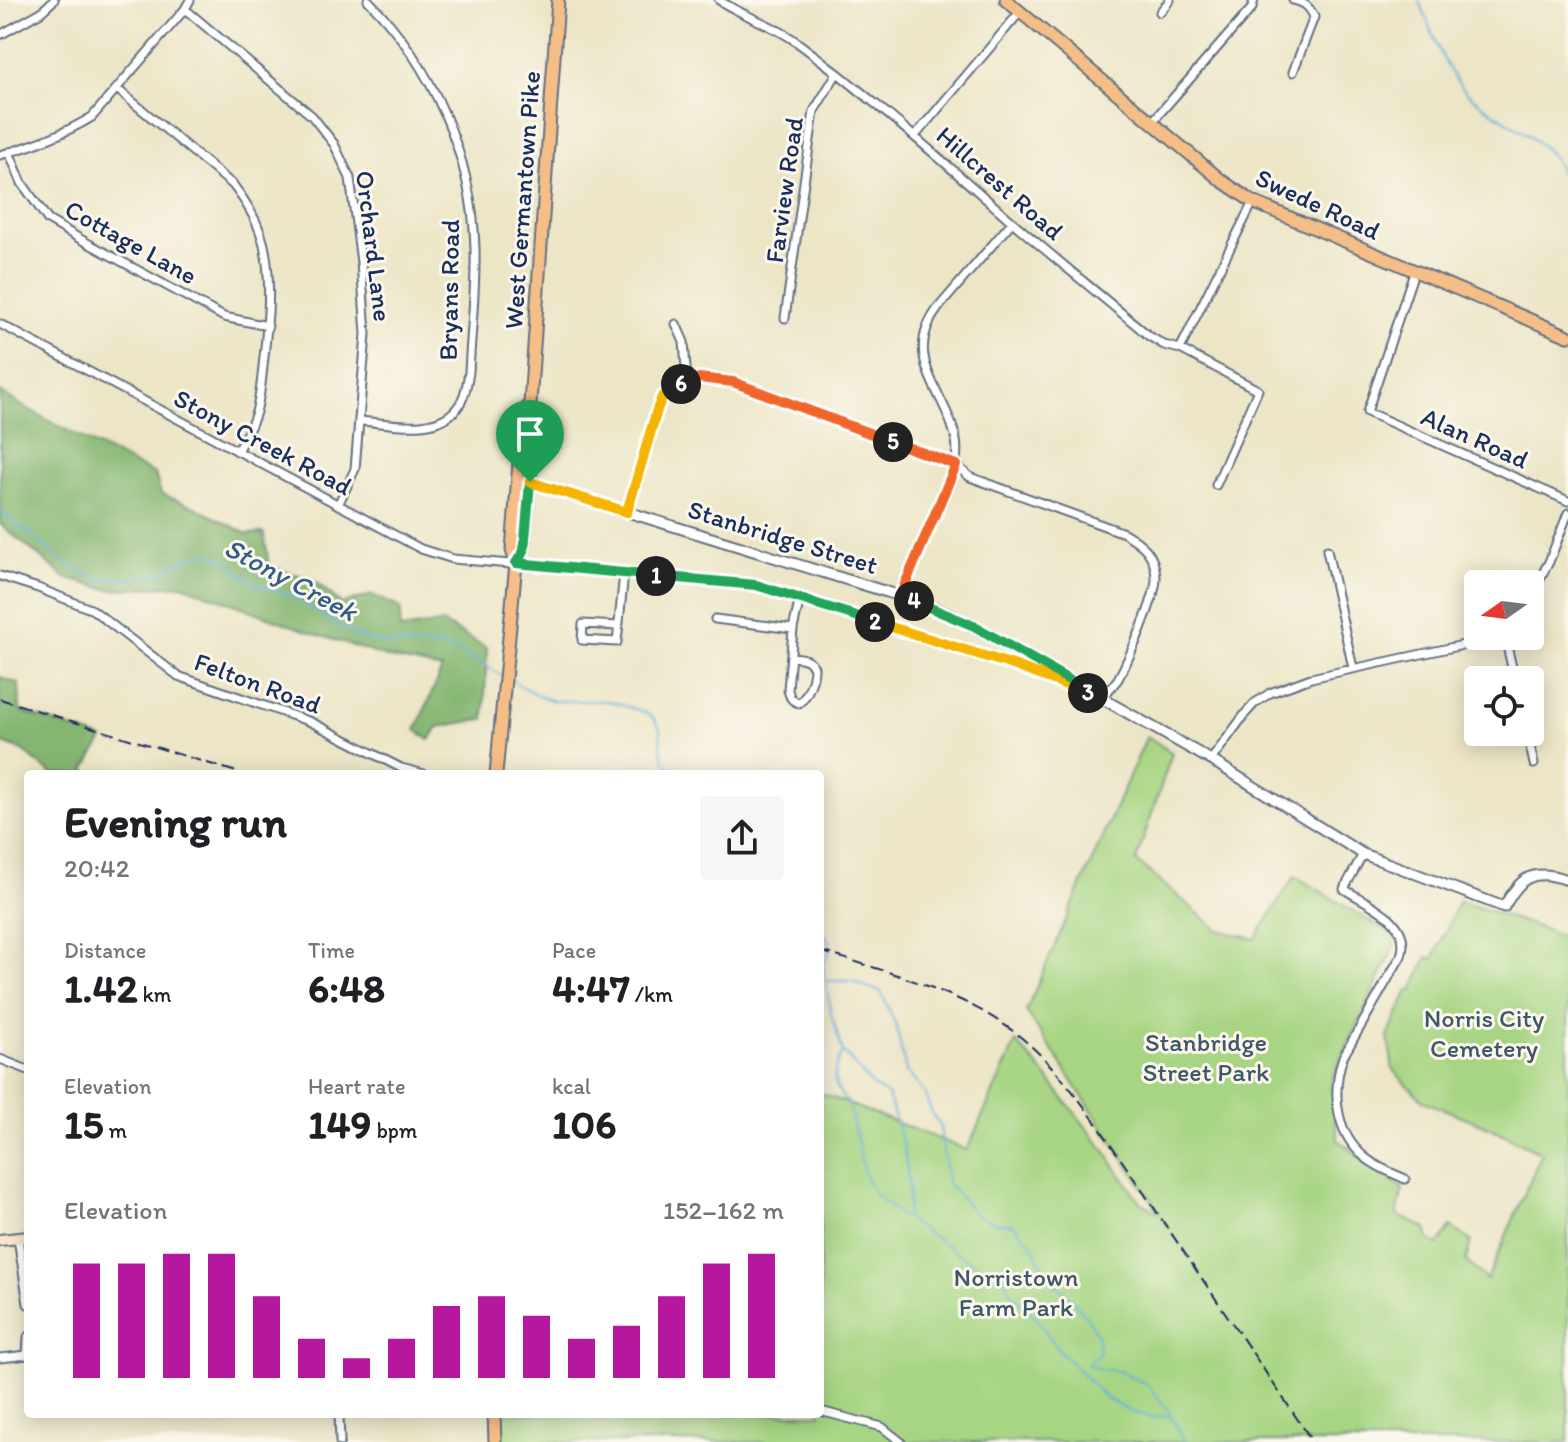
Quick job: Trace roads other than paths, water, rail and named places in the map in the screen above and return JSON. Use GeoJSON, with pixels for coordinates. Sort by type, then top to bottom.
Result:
{"type":"FeatureCollection","features":[{"type":"Feature","properties":{"kind":"main road","name":"West Germantown Pike"},"geometry":{"type":"LineString","coordinates":[[516,563],[524,551],[530,482],[533,413],[530,404],[558,0]]}},
{"type":"Feature","properties":{"kind":"main road","name":"Swede Road"},"geometry":{"type":"LineString","coordinates":[[1006,0],[1222,181],[1253,202],[1568,336]]}},
{"type":"Feature","properties":{"kind":"main road","name":"West Germantown Pike"},"geometry":{"type":"LineString","coordinates":[[496,770],[516,563],[512,550],[523,413],[530,404]]}},
{"type":"Feature","properties":{"kind":"main road"},"geometry":{"type":"LineString","coordinates":[[0,1240],[23,1237]]}},
{"type":"Feature","properties":{"kind":"main road"},"geometry":{"type":"LineString","coordinates":[[494,1418],[495,1442]]}},
{"type":"Feature","properties":{"kind":"street"},"geometry":{"type":"LineString","coordinates":[[0,35],[41,12],[54,0]]}},
{"type":"Feature","properties":{"kind":"street"},"geometry":{"type":"LineString","coordinates":[[0,155],[44,141],[92,117],[190,0]]}},
{"type":"Feature","properties":{"kind":"street","name":"Bryans Road"},"geometry":{"type":"LineString","coordinates":[[360,421],[422,425],[457,409],[469,372],[475,258],[472,213],[465,177],[442,108],[419,64],[368,0]]}},
{"type":"Feature","properties":{"kind":"street","name":"Hillcrest Road"},"geometry":{"type":"LineString","coordinates":[[719,0],[779,31],[837,73],[1149,336],[1258,390],[1216,485]]}},
{"type":"Feature","properties":{"kind":"street"},"geometry":{"type":"LineString","coordinates":[[1160,12],[1170,0]]}},
{"type":"Feature","properties":{"kind":"street"},"geometry":{"type":"LineString","coordinates":[[1152,122],[1252,8],[1254,0]]}},
{"type":"Feature","properties":{"kind":"street"},"geometry":{"type":"LineString","coordinates":[[1293,0],[1310,8],[1314,17],[1293,72]]}},
{"type":"Feature","properties":{"kind":"street","name":"Orchard Lane"},"geometry":{"type":"LineString","coordinates":[[185,9],[312,116],[334,144],[350,178],[365,310],[365,363],[355,469],[338,505]]}},
{"type":"Feature","properties":{"kind":"street"},"geometry":{"type":"LineString","coordinates":[[915,136],[1020,12]]}},
{"type":"Feature","properties":{"kind":"street","name":"Farview Road"},"geometry":{"type":"LineString","coordinates":[[785,318],[814,111],[837,73]]}},
{"type":"Feature","properties":{"kind":"street"},"geometry":{"type":"LineString","coordinates":[[117,89],[233,185],[247,204],[264,243],[268,267],[268,326],[260,392],[255,415],[237,451]]}},
{"type":"Feature","properties":{"kind":"street","name":"Cottage Lane"},"geometry":{"type":"LineString","coordinates":[[9,152],[22,183],[48,220],[224,317],[268,326]]}},
{"type":"Feature","properties":{"kind":"street"},"geometry":{"type":"LineString","coordinates":[[1180,349],[1253,202]]}},
{"type":"Feature","properties":{"kind":"street"},"geometry":{"type":"LineString","coordinates":[[900,596],[956,465],[957,442],[927,370],[923,343],[926,330],[930,318],[1012,222]]}},
{"type":"Feature","properties":{"kind":"street","name":"Alan Road"},"geometry":{"type":"LineString","coordinates":[[1414,272],[1367,412],[1568,501]]}},
{"type":"Feature","properties":{"kind":"street","name":"Stony Creek Road"},"geometry":{"type":"LineString","coordinates":[[0,324],[421,549],[453,559],[516,563]]}},
{"type":"Feature","properties":{"kind":"street"},"geometry":{"type":"LineString","coordinates":[[676,324],[684,342],[687,381]]}},
{"type":"Feature","properties":{"kind":"street"},"geometry":{"type":"LineString","coordinates":[[627,512],[662,397],[687,381],[699,378],[733,382],[956,465],[970,477],[1124,533],[1141,543],[1149,554],[1156,579],[1154,592],[1127,661],[1116,681],[1101,698]]}},
{"type":"Feature","properties":{"kind":"street","name":"Stanbridge Street"},"geometry":{"type":"LineString","coordinates":[[530,482],[937,609],[974,626],[1211,760],[1363,854],[1504,907],[1515,886],[1533,875],[1568,880]]}},
{"type":"Feature","properties":{"kind":"street"},"geometry":{"type":"LineString","coordinates":[[1544,571],[1568,513]]}},
{"type":"Feature","properties":{"kind":"street"},"geometry":{"type":"LineString","coordinates":[[1327,550],[1353,668]]}},
{"type":"Feature","properties":{"kind":"street","name":"Stanbridge Street"},"geometry":{"type":"LineString","coordinates":[[516,563],[756,585],[1013,665],[1101,698]]}},
{"type":"Feature","properties":{"kind":"street"},"geometry":{"type":"LineString","coordinates":[[618,626],[583,624],[582,640],[617,642],[624,573]]}},
{"type":"Feature","properties":{"kind":"street","name":"Felton Road"},"geometry":{"type":"LineString","coordinates":[[0,576],[93,610],[178,676],[311,722],[409,770]]}},
{"type":"Feature","properties":{"kind":"street"},"geometry":{"type":"LineString","coordinates":[[792,657],[805,658],[814,667],[807,693],[799,703],[793,702],[788,690],[793,629],[800,598]]}},
{"type":"Feature","properties":{"kind":"street"},"geometry":{"type":"LineString","coordinates":[[715,619],[793,629]]}},
{"type":"Feature","properties":{"kind":"street"},"geometry":{"type":"LineString","coordinates":[[1211,760],[1239,721],[1255,703],[1270,693],[1311,678],[1464,645]]}},
{"type":"Feature","properties":{"kind":"street"},"geometry":{"type":"LineString","coordinates":[[1530,746],[1534,764]]}},
{"type":"Feature","properties":{"kind":"street"},"geometry":{"type":"LineString","coordinates":[[1363,854],[1344,889],[1393,921],[1401,930],[1403,949],[1343,1057],[1338,1075],[1338,1107],[1348,1136],[1360,1153],[1405,1179]]}},
{"type":"Feature","properties":{"kind":"street"},"geometry":{"type":"LineString","coordinates":[[0,1059],[24,1068]]}},
{"type":"Feature","properties":{"kind":"street"},"geometry":{"type":"LineString","coordinates":[[0,1358],[24,1355]]}},
{"type":"Feature","properties":{"kind":"street"},"geometry":{"type":"LineString","coordinates":[[824,1412],[882,1427],[901,1442]]}},
{"type":"Feature","properties":{"kind":"street"},"geometry":{"type":"LineString","coordinates":[[339,1418],[340,1442]]}},
{"type":"Feature","properties":{"kind":"waterway"},"geometry":{"type":"LineString","coordinates":[[1419,0],[1439,49],[1459,84],[1478,102],[1529,135],[1550,154],[1558,165],[1568,194]]}},
{"type":"Feature","properties":{"kind":"waterway","name":"Stony Creek"},"geometry":{"type":"LineString","coordinates":[[0,511],[66,563],[88,575],[114,579],[144,577],[160,573],[191,557],[211,554],[223,559],[256,584],[290,595],[358,636],[378,642],[442,647],[465,655],[502,675]]}},
{"type":"Feature","properties":{"kind":"waterway","name":"Stony Creek"},"geometry":{"type":"LineString","coordinates":[[511,680],[554,701],[609,701],[644,712],[654,719],[660,729],[661,748],[665,762],[672,770]]}},
{"type":"Feature","properties":{"kind":"waterway","name":"Stony Creek"},"geometry":{"type":"LineString","coordinates":[[824,934],[830,943],[824,963]]}},
{"type":"Feature","properties":{"kind":"waterway","name":"Stony Creek"},"geometry":{"type":"LineString","coordinates":[[824,971],[831,1014],[843,1052],[836,1066],[836,1085],[849,1104],[865,1176],[874,1193],[896,1212],[994,1277],[1033,1269],[1055,1284],[1078,1306],[1095,1331],[1099,1344],[1098,1356],[1092,1358],[1088,1365],[1119,1371],[1147,1384],[1170,1413],[1185,1442]]}},
{"type":"Feature","properties":{"kind":"waterway","name":"Stony Creek"},"geometry":{"type":"LineString","coordinates":[[828,981],[851,981],[881,992],[896,1026],[906,1071],[924,1092],[940,1125],[947,1183],[977,1216],[1014,1225],[1032,1244],[1049,1279]]}},
{"type":"Feature","properties":{"kind":"waterway","name":"Stony Creek"},"geometry":{"type":"LineString","coordinates":[[844,1053],[873,1086],[888,1095],[904,1149],[909,1187],[907,1216]]}},
{"type":"Feature","properties":{"kind":"waterway","name":"Stony Creek"},"geometry":{"type":"LineString","coordinates":[[1004,1278],[1012,1294],[1038,1320],[1059,1350],[1107,1399],[1131,1412],[1152,1417],[1169,1416]]}},
{"type":"Feature","properties":{"kind":"railway"},"geometry":{"type":"LineString","coordinates":[[0,699],[230,770]]}},
{"type":"Feature","properties":{"kind":"railway"},"geometry":{"type":"LineString","coordinates":[[824,952],[914,981],[961,1000],[1003,1024],[1044,1058],[1099,1127],[1313,1442]]}},
{"type":"Feature","properties":{"kind":"park label","name":"Norris City Cemetery"},"geometry":{"type":"Point","coordinates":[1484,1033]}},
{"type":"Feature","properties":{"kind":"park label","name":"Stanbridge Street Park"},"geometry":{"type":"Point","coordinates":[1206,1057]}},
{"type":"Feature","properties":{"kind":"park label","name":"Norristown Farm Park"},"geometry":{"type":"Point","coordinates":[1016,1292]}}]}
